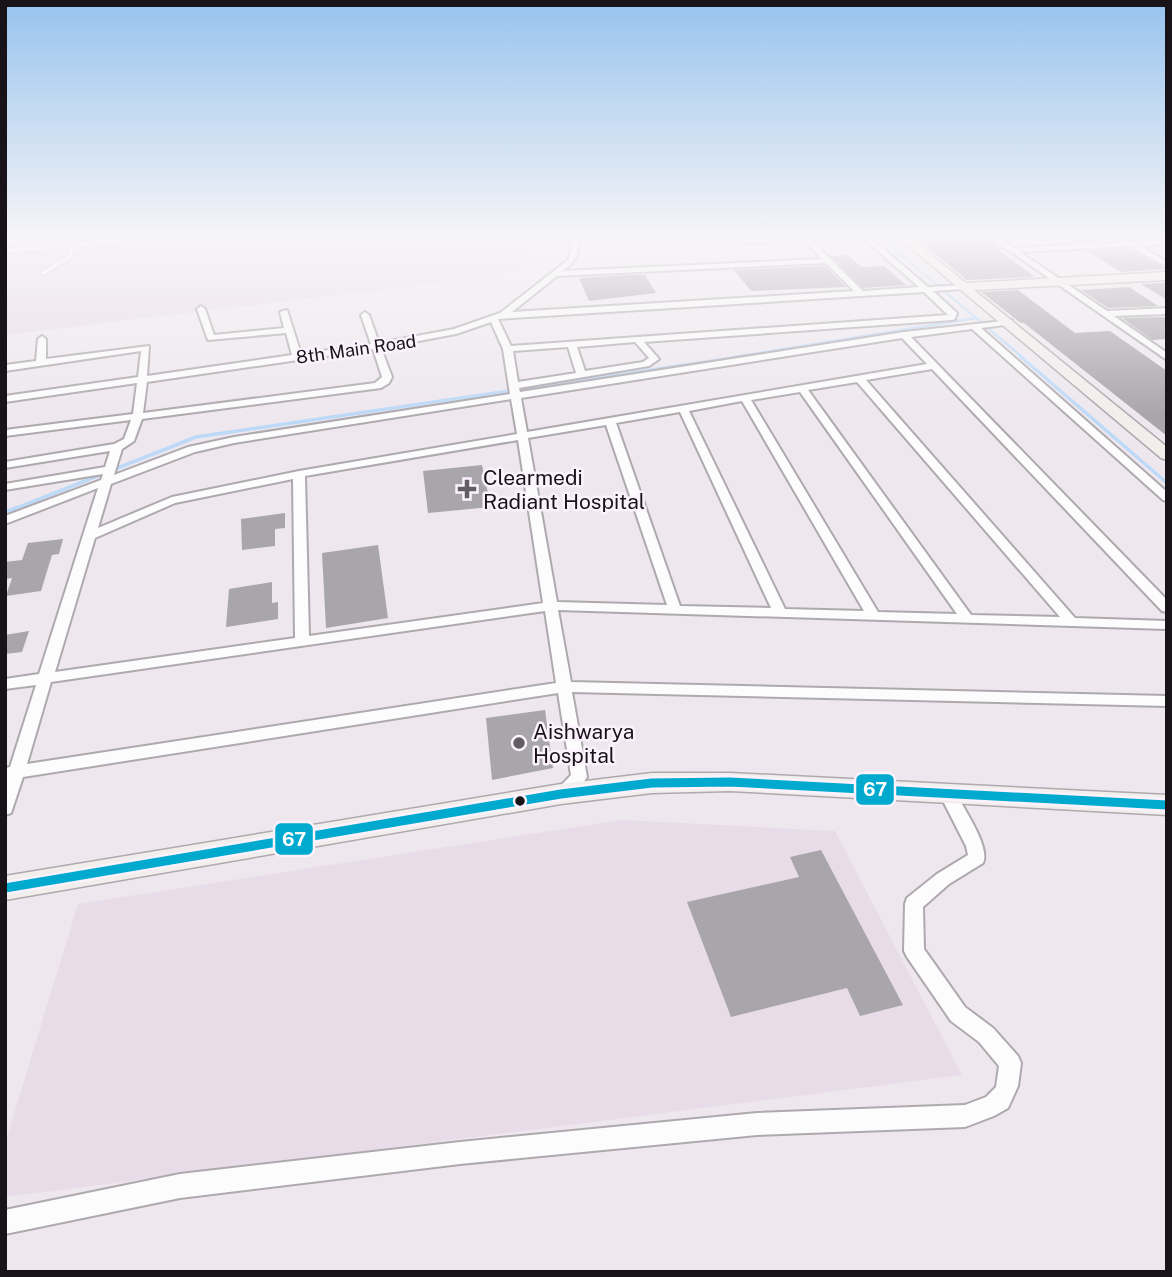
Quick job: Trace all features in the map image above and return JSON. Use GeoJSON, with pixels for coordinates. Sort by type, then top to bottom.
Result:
{"type":"FeatureCollection","features":[{"type":"Feature","properties":{"kind":"street"},"geometry":{"type":"LineString","coordinates":[[525,298],[499,317],[508,349],[579,777],[561,794]]}},
{"type":"Feature","properties":{"kind":"street","name":"8th Main Road"},"geometry":{"type":"LineString","coordinates":[[5,399],[434,337],[499,317],[792,298]]}},
{"type":"Feature","properties":{"kind":"street"},"geometry":{"type":"LineString","coordinates":[[508,349],[952,317],[953,313],[934,298]]}},
{"type":"Feature","properties":{"kind":"street"},"geometry":{"type":"LineString","coordinates":[[976,298],[1167,455]]}},
{"type":"Feature","properties":{"kind":"street"},"geometry":{"type":"LineString","coordinates":[[1082,298],[1167,358]]}},
{"type":"Feature","properties":{"kind":"street"},"geometry":{"type":"LineString","coordinates":[[201,309],[211,338],[289,330]]}},
{"type":"Feature","properties":{"kind":"street"},"geometry":{"type":"LineString","coordinates":[[1106,314],[1167,311]]}},
{"type":"Feature","properties":{"kind":"street"},"geometry":{"type":"LineString","coordinates":[[284,312],[298,357]]}},
{"type":"Feature","properties":{"kind":"street"},"geometry":{"type":"LineString","coordinates":[[5,433],[378,386],[386,381],[387,377],[365,315]]}},
{"type":"Feature","properties":{"kind":"street"},"geometry":{"type":"LineString","coordinates":[[5,520],[107,477],[192,449],[234,440],[515,391],[1009,322]]}},
{"type":"Feature","properties":{"kind":"street"},"geometry":{"type":"LineString","coordinates":[[973,326],[1167,498]]}},
{"type":"Feature","properties":{"kind":"street"},"geometry":{"type":"LineString","coordinates":[[904,335],[1167,608]]}},
{"type":"Feature","properties":{"kind":"street"},"geometry":{"type":"LineString","coordinates":[[41,363],[42,339]]}},
{"type":"Feature","properties":{"kind":"street"},"geometry":{"type":"LineString","coordinates":[[515,391],[582,374],[652,362],[654,359],[638,340]]}},
{"type":"Feature","properties":{"kind":"street"},"geometry":{"type":"LineString","coordinates":[[1146,343],[1167,342]]}},
{"type":"Feature","properties":{"kind":"street"},"geometry":{"type":"LineString","coordinates":[[571,344],[582,374]]}},
{"type":"Feature","properties":{"kind":"street"},"geometry":{"type":"LineString","coordinates":[[5,368],[146,348],[138,415],[129,441],[117,447],[5,465]]}},
{"type":"Feature","properties":{"kind":"street"},"geometry":{"type":"LineString","coordinates":[[91,535],[172,500],[299,474],[933,366]]}},
{"type":"Feature","properties":{"kind":"street"},"geometry":{"type":"LineString","coordinates":[[859,378],[1072,623]]}},
{"type":"Feature","properties":{"kind":"street"},"geometry":{"type":"LineString","coordinates":[[802,388],[968,620]]}},
{"type":"Feature","properties":{"kind":"street"},"geometry":{"type":"LineString","coordinates":[[745,398],[874,616]]}},
{"type":"Feature","properties":{"kind":"street"},"geometry":{"type":"LineString","coordinates":[[683,408],[780,613]]}},
{"type":"Feature","properties":{"kind":"street"},"geometry":{"type":"LineString","coordinates":[[610,420],[675,610]]}},
{"type":"Feature","properties":{"kind":"street"},"geometry":{"type":"LineString","coordinates":[[5,808],[11,773],[48,678],[117,447]]}},
{"type":"Feature","properties":{"kind":"street"},"geometry":{"type":"LineString","coordinates":[[299,474],[302,641]]}},
{"type":"Feature","properties":{"kind":"street"},"geometry":{"type":"LineString","coordinates":[[5,487],[107,477]]}},
{"type":"Feature","properties":{"kind":"street"},"geometry":{"type":"LineString","coordinates":[[5,684],[550,606],[1167,625]]}},
{"type":"Feature","properties":{"kind":"street"},"geometry":{"type":"LineString","coordinates":[[11,773],[564,687],[1167,701]]}},
{"type":"Feature","properties":{"kind":"street"},"geometry":{"type":"LineString","coordinates":[[5,888],[561,794],[652,783],[730,782],[1167,805]]}},
{"type":"Feature","properties":{"kind":"street"},"geometry":{"type":"LineString","coordinates":[[5,1222],[180,1186],[460,1153],[757,1124],[965,1116],[995,1106],[1009,1085],[1010,1063],[986,1035],[958,1014],[914,951],[914,904],[943,878],[977,858],[975,846],[948,794]]}},
{"type":"Feature","properties":{"kind":"shaded area"},"geometry":{"type":"Polygon","coordinates":[[[5,298],[315,298],[5,335],[5,298]]]}},
{"type":"Feature","properties":{"kind":"shaded area"},"geometry":{"type":"Polygon","coordinates":[[[622,820],[835,831],[962,1075],[5,1197],[5,1143],[78,904],[622,820]]]}},
{"type":"Feature","properties":{"kind":"building"},"geometry":{"type":"Polygon","coordinates":[[[588,298],[618,298],[589,301],[588,298]]]}},
{"type":"Feature","properties":{"kind":"building"},"geometry":{"type":"Polygon","coordinates":[[[988,298],[1028,298],[1075,333],[1110,331],[1167,371],[1167,436],[1024,323],[988,298]]]}},
{"type":"Feature","properties":{"kind":"building"},"geometry":{"type":"Polygon","coordinates":[[[1092,298],[1145,298],[1158,306],[1108,308],[1092,298]]]}},
{"type":"Feature","properties":{"kind":"building"},"geometry":{"type":"Polygon","coordinates":[[[1167,317],[1167,339],[1152,340],[1122,318],[1167,317]]]}},
{"type":"Feature","properties":{"kind":"building"},"geometry":{"type":"Polygon","coordinates":[[[482,465],[491,507],[428,513],[423,471],[482,465]]]}},
{"type":"Feature","properties":{"kind":"building"},"geometry":{"type":"Polygon","coordinates":[[[285,513],[285,528],[275,529],[275,546],[242,550],[241,519],[285,513]]]}},
{"type":"Feature","properties":{"kind":"building"},"geometry":{"type":"Polygon","coordinates":[[[63,539],[59,554],[52,555],[41,591],[6,596],[12,578],[5,579],[5,562],[22,560],[28,543],[63,539]]]}},
{"type":"Feature","properties":{"kind":"building"},"geometry":{"type":"Polygon","coordinates":[[[378,545],[388,618],[326,628],[322,553],[378,545]]]}},
{"type":"Feature","properties":{"kind":"building"},"geometry":{"type":"Polygon","coordinates":[[[272,582],[272,603],[278,602],[278,619],[226,627],[229,589],[272,582]]]}},
{"type":"Feature","properties":{"kind":"building"},"geometry":{"type":"Polygon","coordinates":[[[29,631],[22,652],[5,654],[5,635],[29,631]]]}},
{"type":"Feature","properties":{"kind":"building","name":"Aishwarya Hospital"},"geometry":{"type":"Polygon","coordinates":[[[545,710],[553,768],[492,780],[486,718],[545,710]]]}},
{"type":"Feature","properties":{"kind":"building"},"geometry":{"type":"Polygon","coordinates":[[[821,850],[903,1005],[860,1016],[847,988],[731,1017],[687,902],[799,877],[790,857],[821,850]]]}},
{"type":"Feature","properties":{"kind":"waterway"},"geometry":{"type":"LineString","coordinates":[[952,298],[976,318]]}},
{"type":"Feature","properties":{"kind":"waterway"},"geometry":{"type":"LineString","coordinates":[[735,357],[976,318]]}},
{"type":"Feature","properties":{"kind":"waterway"},"geometry":{"type":"LineString","coordinates":[[976,318],[1022,357]]}},
{"type":"Feature","properties":{"kind":"waterway"},"geometry":{"type":"LineString","coordinates":[[16,508],[196,437],[746,356]]}},
{"type":"Feature","properties":{"kind":"waterway"},"geometry":{"type":"LineString","coordinates":[[1020,356],[1167,483]]}},
{"type":"Feature","properties":{"kind":"waterway"},"geometry":{"type":"LineString","coordinates":[[5,513],[16,508]]}},
{"type":"Feature","properties":{"kind":"waterway"},"geometry":{"type":"LineString","coordinates":[[12,510],[16,508]]}},
{"type":"Feature","properties":{"kind":"transit line","name":"67"},"geometry":{"type":"LineString","coordinates":[[5,888],[561,794],[652,783],[730,782],[1167,805]]}},
{"type":"Feature","properties":{"kind":"place","name":"Clearmedi Radiant Hospital"},"geometry":{"type":"Point","coordinates":[467,489]}},
{"type":"Feature","properties":{"kind":"place","name":"Aishwarya Hospital"},"geometry":{"type":"Point","coordinates":[519,743]}}]}
